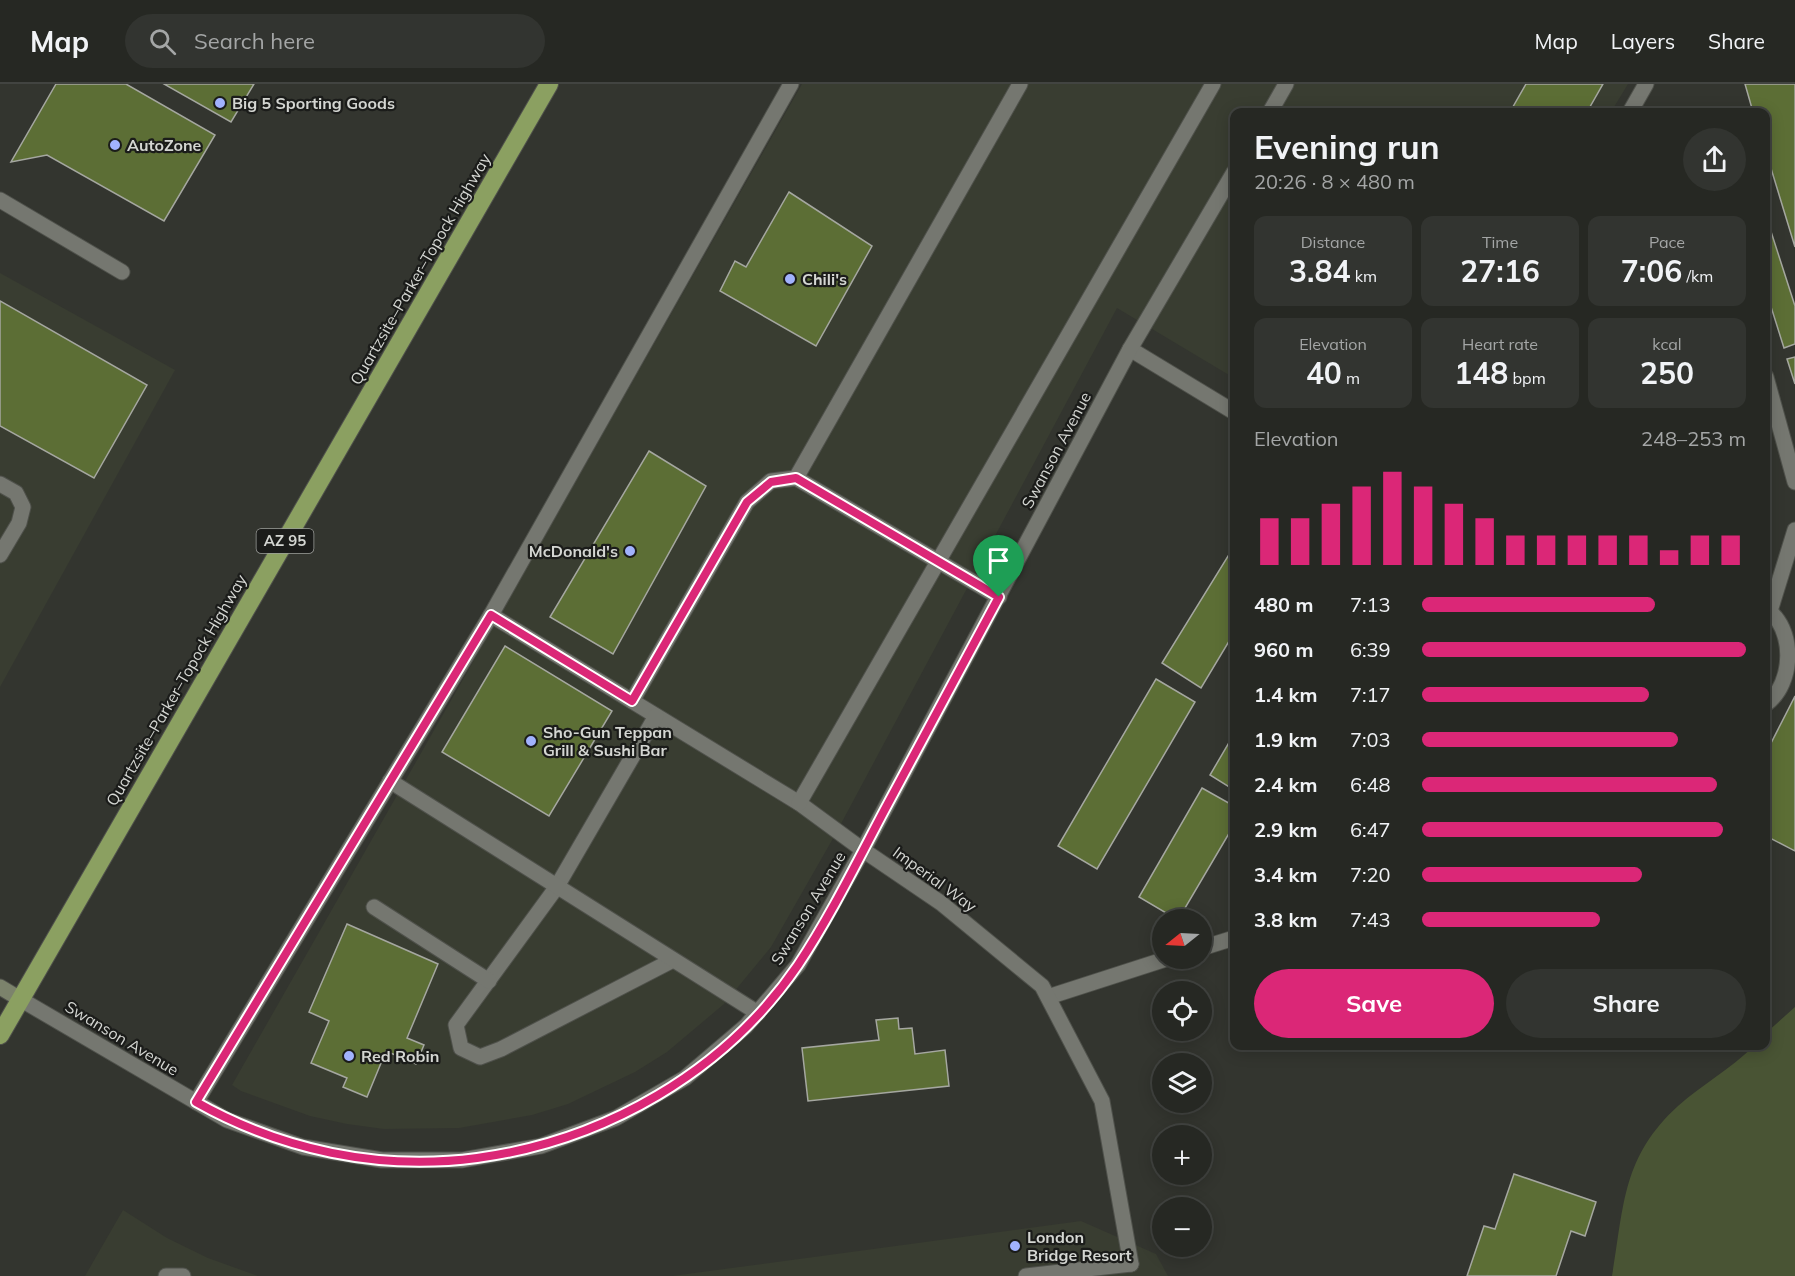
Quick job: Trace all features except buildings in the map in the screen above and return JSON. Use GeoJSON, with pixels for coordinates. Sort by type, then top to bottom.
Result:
{"type":"FeatureCollection","features":[{"type":"Feature","properties":{"kind":"highway","name":"Quartzsite–Parker–Topock Highway"},"geometry":{"type":"LineString","coordinates":[[0,1035],[549,84]]}},
{"type":"Feature","properties":{"kind":"main road","name":"Swanson Avenue"},"geometry":{"type":"LineString","coordinates":[[0,987],[20,999]]}},
{"type":"Feature","properties":{"kind":"street"},"geometry":{"type":"LineString","coordinates":[[196,1102],[491,615],[791,84]]}},
{"type":"Feature","properties":{"kind":"street"},"geometry":{"type":"LineString","coordinates":[[796,478],[1020,84]]}},
{"type":"Feature","properties":{"kind":"street"},"geometry":{"type":"LineString","coordinates":[[799,804],[1213,84]]}},
{"type":"Feature","properties":{"kind":"street"},"geometry":{"type":"LineString","coordinates":[[1272,108],[1286,84]]}},
{"type":"Feature","properties":{"kind":"street"},"geometry":{"type":"LineString","coordinates":[[1632,108],[1646,84]]}},
{"type":"Feature","properties":{"kind":"street","name":"Swanson Avenue"},"geometry":{"type":"LineString","coordinates":[[20,999],[227,1120],[264,1134],[342,1155],[422,1162],[501,1155],[579,1134],[651,1100],[717,1053],[758,1013],[798,964],[863,850],[1130,349],[1230,179]]}},
{"type":"Feature","properties":{"kind":"street"},"geometry":{"type":"LineString","coordinates":[[0,200],[122,272]]}},
{"type":"Feature","properties":{"kind":"street"},"geometry":{"type":"LineString","coordinates":[[1130,349],[1230,410]]}},
{"type":"Feature","properties":{"kind":"street"},"geometry":{"type":"LineString","coordinates":[[1770,391],[1795,482]]}},
{"type":"Feature","properties":{"kind":"street"},"geometry":{"type":"LineString","coordinates":[[632,701],[747,502],[771,482],[796,478],[937,563],[999,597]]}},
{"type":"Feature","properties":{"kind":"street"},"geometry":{"type":"LineString","coordinates":[[0,484],[16,494],[23,507],[19,523],[0,555]]}},
{"type":"Feature","properties":{"kind":"street"},"geometry":{"type":"LineString","coordinates":[[1770,604],[1795,530]]}},
{"type":"Feature","properties":{"kind":"street"},"geometry":{"type":"LineString","coordinates":[[1770,612],[1785,626],[1792,646],[1792,668],[1783,688],[1770,700]]}},
{"type":"Feature","properties":{"kind":"street","name":"Imperial Way"},"geometry":{"type":"LineString","coordinates":[[491,615],[799,804],[941,903],[1042,986],[1102,1101],[1131,1264],[1026,1276]]}},
{"type":"Feature","properties":{"kind":"street"},"geometry":{"type":"LineString","coordinates":[[656,716],[556,888],[456,1025],[461,1048],[480,1057],[501,1049],[673,960]]}},
{"type":"Feature","properties":{"kind":"street"},"geometry":{"type":"LineString","coordinates":[[390,781],[556,888],[758,1013]]}},
{"type":"Feature","properties":{"kind":"street"},"geometry":{"type":"LineString","coordinates":[[374,907],[489,981]]}},
{"type":"Feature","properties":{"kind":"street"},"geometry":{"type":"LineString","coordinates":[[1212,945],[1230,939]]}},
{"type":"Feature","properties":{"kind":"street"},"geometry":{"type":"LineString","coordinates":[[1048,997],[1152,963]]}},
{"type":"Feature","properties":{"kind":"street"},"geometry":{"type":"LineString","coordinates":[[166,1276],[183,1276]]}},
{"type":"Feature","properties":{"kind":"shaded area"},"geometry":{"type":"Polygon","coordinates":[[[802,84],[1628,84],[1613,108],[1230,108],[1230,376],[1117,308],[835,835],[771,947],[724,1004],[667,1052],[635,1072],[568,1104],[532,1115],[459,1128],[384,1129],[347,1124],[310,1116],[241,1091],[232,1085],[802,84]]]}},
{"type":"Feature","properties":{"kind":"shaded area"},"geometry":{"type":"Polygon","coordinates":[[[0,273],[175,370],[0,687],[0,273]]]}},
{"type":"Feature","properties":{"kind":"shaded area"},"geometry":{"type":"Polygon","coordinates":[[[123,1210],[167,1238],[208,1258],[258,1276],[85,1276],[123,1210]]]}},
{"type":"Feature","properties":{"kind":"shaded area","name":"London Bridge Resort"},"geometry":{"type":"Polygon","coordinates":[[[1081,1221],[1152,1252],[1152,1257],[1158,1257],[1168,1276],[672,1276],[1081,1221]]]}},
{"type":"Feature","properties":{"kind":"green space"},"geometry":{"type":"Polygon","coordinates":[[[1795,1007],[1795,1276],[1612,1276],[1628,1184],[1646,1144],[1678,1106],[1749,1050],[1770,1050],[1770,1029],[1795,1007]]]}},
{"type":"Feature","properties":{"kind":"place","name":"Big 5 Sporting Goods"},"geometry":{"type":"Point","coordinates":[220,103]}},
{"type":"Feature","properties":{"kind":"place","name":"AutoZone"},"geometry":{"type":"Point","coordinates":[115,145]}},
{"type":"Feature","properties":{"kind":"place","name":"Chili's"},"geometry":{"type":"Point","coordinates":[790,279]}},
{"type":"Feature","properties":{"kind":"place","name":"McDonald's"},"geometry":{"type":"Point","coordinates":[630,551]}},
{"type":"Feature","properties":{"kind":"place","name":"Sho-Gun Teppan Grill & Sushi Bar"},"geometry":{"type":"Point","coordinates":[531,741]}},
{"type":"Feature","properties":{"kind":"place","name":"Red Robin"},"geometry":{"type":"Point","coordinates":[349,1056]}},
{"type":"Feature","properties":{"kind":"place","name":"London Bridge Resort"},"geometry":{"type":"Point","coordinates":[1015,1246]}},
{"type":"Feature","properties":{"kind":"route"},"geometry":{"type":"LineString","coordinates":[[796,478],[937,563],[999,597],[863,850],[798,964],[773,997],[717,1053],[685,1078],[651,1100],[579,1134],[541,1146],[501,1155],[422,1162],[342,1155],[303,1147],[227,1120],[196,1102],[491,615],[632,701],[747,502],[771,482],[796,478]]}}]}
